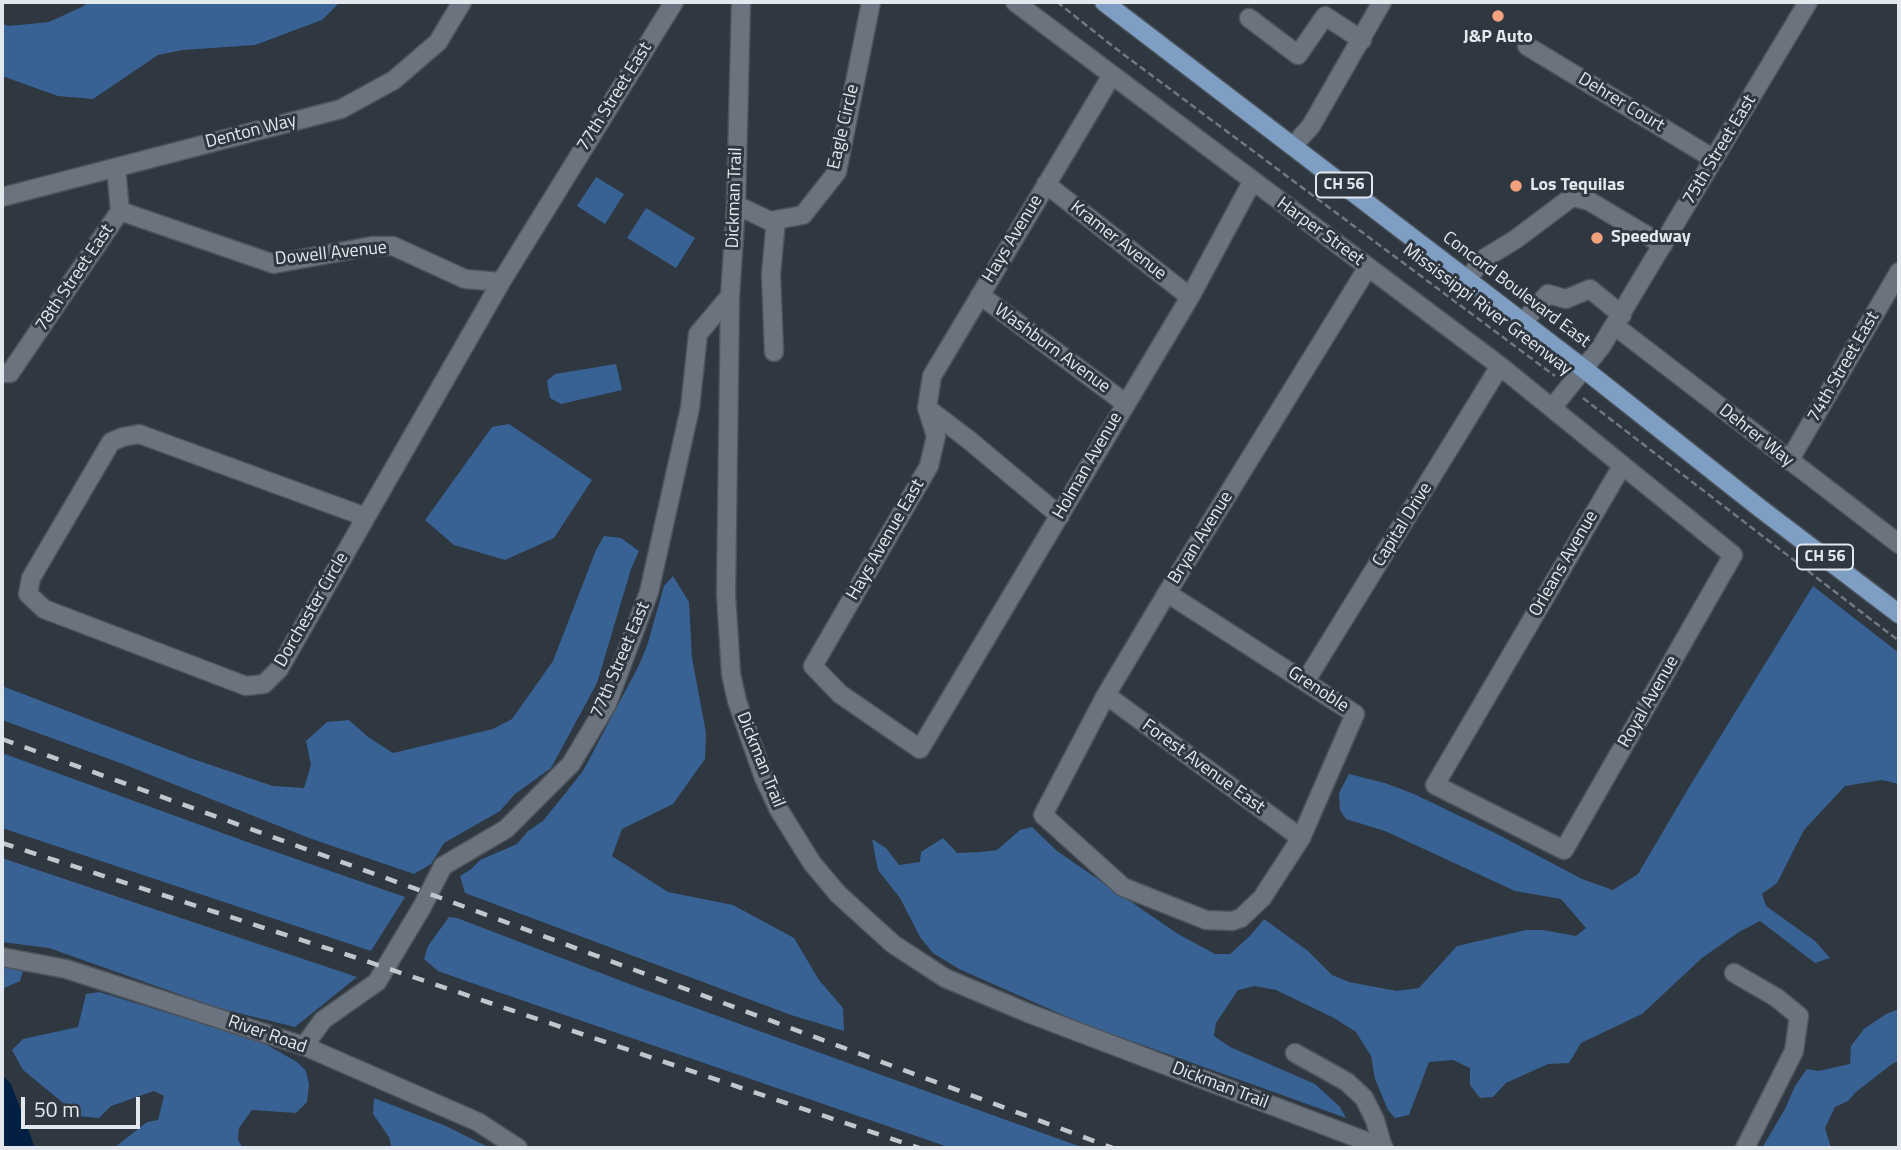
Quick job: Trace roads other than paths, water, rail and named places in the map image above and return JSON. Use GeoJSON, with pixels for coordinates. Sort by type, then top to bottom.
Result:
{"type":"FeatureCollection","features":[{"type":"Feature","properties":{"kind":"main road","name":"Concord Boulevard East"},"geometry":{"type":"LineString","coordinates":[[1112,4],[1899,614]]}},
{"type":"Feature","properties":{"kind":"street","name":"Denton Way"},"geometry":{"type":"LineString","coordinates":[[2,197],[341,109],[394,80],[438,43],[462,2]]}},
{"type":"Feature","properties":{"kind":"street","name":"77th Street East"},"geometry":{"type":"LineString","coordinates":[[366,517],[501,282],[674,2]]}},
{"type":"Feature","properties":{"kind":"street","name":"Dickman Trail"},"geometry":{"type":"LineString","coordinates":[[741,2],[736,205],[730,296],[726,594],[731,674],[744,723],[779,810],[812,863],[869,924],[892,944],[945,978],[1028,1013],[1383,1148]]}},
{"type":"Feature","properties":{"kind":"street","name":"Eagle Circle"},"geometry":{"type":"LineString","coordinates":[[776,220],[803,215],[836,172],[871,2]]}},
{"type":"Feature","properties":{"kind":"street","name":"Harper Street"},"geometry":{"type":"LineString","coordinates":[[1015,2],[1500,366],[1622,466]]}},
{"type":"Feature","properties":{"kind":"street"},"geometry":{"type":"LineString","coordinates":[[1293,146],[1311,126],[1382,2]]}},
{"type":"Feature","properties":{"kind":"street","name":"75th Street East"},"geometry":{"type":"LineString","coordinates":[[1552,408],[1601,347],[1808,2]]}},
{"type":"Feature","properties":{"kind":"street"},"geometry":{"type":"LineString","coordinates":[[1249,18],[1298,55],[1325,16],[1362,40]]}},
{"type":"Feature","properties":{"kind":"street","name":"Dehrer Court"},"geometry":{"type":"LineString","coordinates":[[1527,46],[1714,159]]}},
{"type":"Feature","properties":{"kind":"street","name":"Hays Avenue"},"geometry":{"type":"LineString","coordinates":[[927,408],[932,376],[1112,75]]}},
{"type":"Feature","properties":{"kind":"street","name":"78th Street East"},"geometry":{"type":"LineString","coordinates":[[2,373],[10,373],[120,211],[116,168]]}},
{"type":"Feature","properties":{"kind":"street","name":"Holman Avenue"},"geometry":{"type":"LineString","coordinates":[[920,748],[1190,297],[1252,182]]}},
{"type":"Feature","properties":{"kind":"street","name":"Kramer Avenue"},"geometry":{"type":"LineString","coordinates":[[1046,184],[1190,297]]}},
{"type":"Feature","properties":{"kind":"street"},"geometry":{"type":"LineString","coordinates":[[1467,279],[1485,258],[1516,239],[1572,197],[1590,201],[1663,245]]}},
{"type":"Feature","properties":{"kind":"street"},"geometry":{"type":"LineString","coordinates":[[736,205],[770,221],[776,220],[771,274],[774,352]]}},
{"type":"Feature","properties":{"kind":"street","name":"Dowell Avenue"},"geometry":{"type":"LineString","coordinates":[[120,211],[274,264],[372,246],[393,246],[465,279],[501,282]]}},
{"type":"Feature","properties":{"kind":"street","name":"Bryan Avenue"},"geometry":{"type":"LineString","coordinates":[[1301,838],[1253,908],[1233,921],[1206,920],[1123,887],[1043,815],[1106,695],[1368,267]]}},
{"type":"Feature","properties":{"kind":"street","name":"74th Street East"},"geometry":{"type":"LineString","coordinates":[[1789,461],[1899,272]]}},
{"type":"Feature","properties":{"kind":"street","name":"Dehrer Way"},"geometry":{"type":"LineString","coordinates":[[1523,322],[1548,294],[1566,299],[1590,289],[1618,320],[1789,461],[1899,544]]}},
{"type":"Feature","properties":{"kind":"street","name":"Washburn Avenue"},"geometry":{"type":"LineString","coordinates":[[980,295],[1125,403]]}},
{"type":"Feature","properties":{"kind":"street","name":"77th Street East"},"geometry":{"type":"LineString","coordinates":[[304,1046],[323,1020],[377,982],[443,866],[506,829],[571,764],[607,704],[649,592],[690,408],[698,334],[730,296]]}},
{"type":"Feature","properties":{"kind":"street","name":"Capital Drive"},"geometry":{"type":"LineString","coordinates":[[1305,682],[1500,366]]}},
{"type":"Feature","properties":{"kind":"street"},"geometry":{"type":"LineString","coordinates":[[927,408],[1060,516]]}},
{"type":"Feature","properties":{"kind":"street","name":"Hays Avenue East"},"geometry":{"type":"LineString","coordinates":[[920,748],[840,694],[813,666],[929,466],[936,436],[927,408]]}},
{"type":"Feature","properties":{"kind":"street","name":"Dorchester Circle"},"geometry":{"type":"LineString","coordinates":[[139,435],[366,517],[279,669],[264,684],[246,686],[44,609],[29,594],[31,578],[111,442],[123,437],[139,435]]}},
{"type":"Feature","properties":{"kind":"street","name":"Royal Avenue"},"geometry":{"type":"LineString","coordinates":[[1564,849],[1733,555],[1622,466]]}},
{"type":"Feature","properties":{"kind":"street","name":"Orleans Avenue"},"geometry":{"type":"LineString","coordinates":[[1564,849],[1435,785],[1622,466]]}},
{"type":"Feature","properties":{"kind":"street","name":"Grenoble"},"geometry":{"type":"LineString","coordinates":[[1167,593],[1355,714],[1301,838]]}},
{"type":"Feature","properties":{"kind":"street","name":"Forest Avenue East"},"geometry":{"type":"LineString","coordinates":[[1106,695],[1301,838]]}},
{"type":"Feature","properties":{"kind":"street","name":"River Road"},"geometry":{"type":"LineString","coordinates":[[2,957],[66,969],[304,1046],[478,1122],[518,1148]]}},
{"type":"Feature","properties":{"kind":"street"},"geometry":{"type":"LineString","coordinates":[[1734,973],[1777,998],[1799,1016],[1794,1051],[1745,1148]]}},
{"type":"Feature","properties":{"kind":"street"},"geometry":{"type":"LineString","coordinates":[[1295,1053],[1347,1082],[1364,1098],[1375,1120],[1383,1148]]}},
{"type":"Feature","properties":{"kind":"railway"},"geometry":{"type":"LineString","coordinates":[[2,739],[441,898],[1113,1148]]}},
{"type":"Feature","properties":{"kind":"railway"},"geometry":{"type":"LineString","coordinates":[[2,843],[354,957],[919,1148]]}},
{"type":"Feature","properties":{"kind":"place","name":"J&P Auto"},"geometry":{"type":"Point","coordinates":[1498,16]}},
{"type":"Feature","properties":{"kind":"place","name":"Los Tequilas"},"geometry":{"type":"Point","coordinates":[1516,186]}},
{"type":"Feature","properties":{"kind":"place","name":"Speedway"},"geometry":{"type":"Point","coordinates":[1597,238]}}]}
